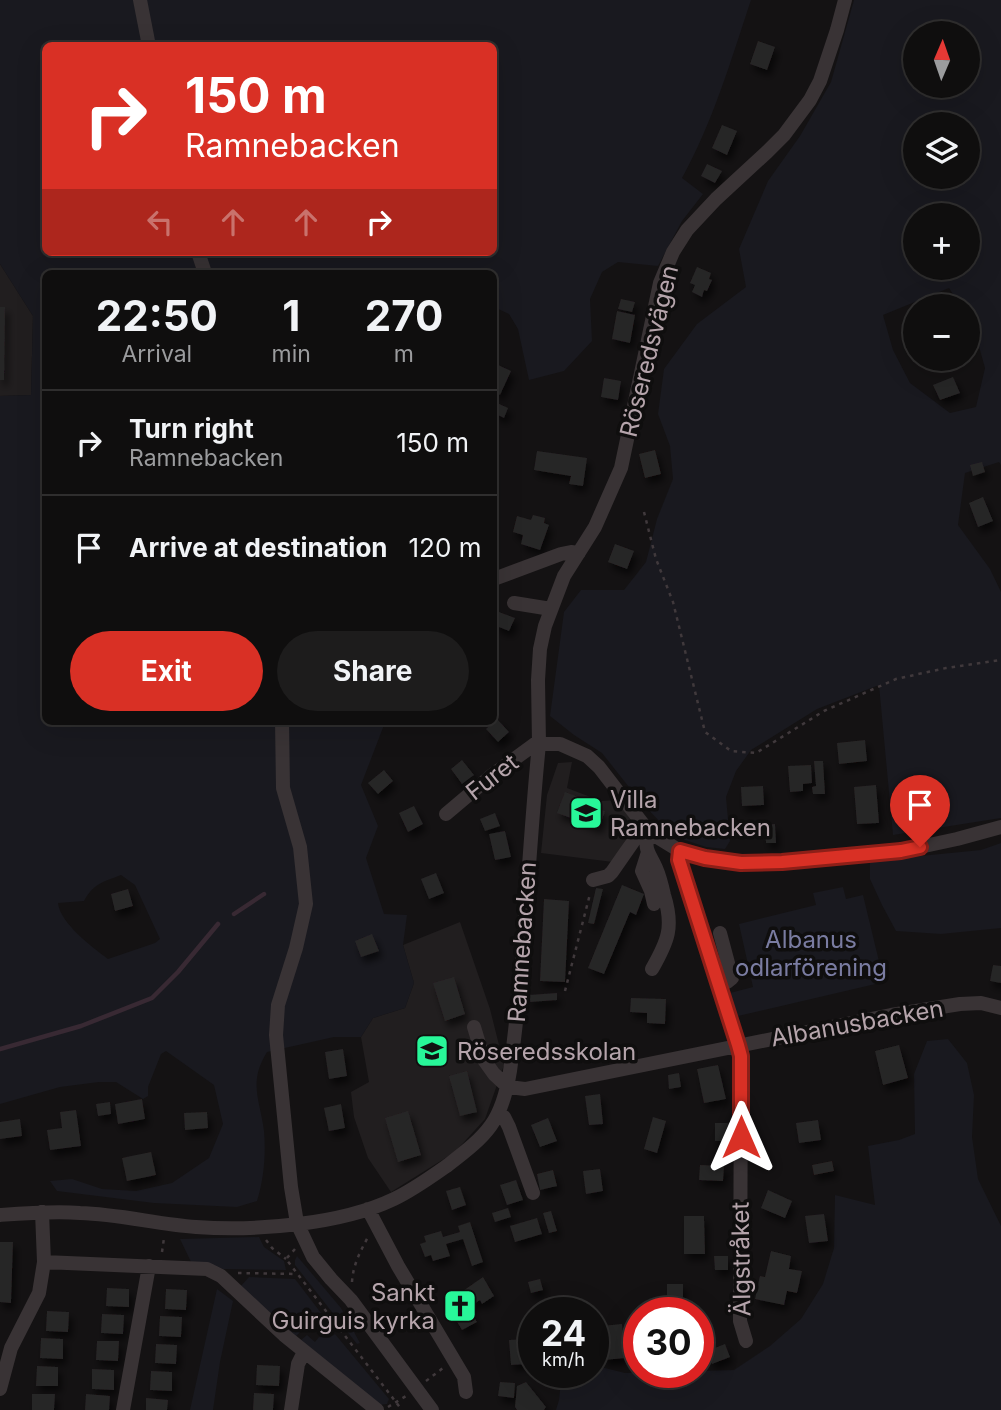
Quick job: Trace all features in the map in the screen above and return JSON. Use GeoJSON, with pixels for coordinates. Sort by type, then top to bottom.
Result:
{"type":"FeatureCollection","features":[{"type":"Feature","properties":{"kind":"street"},"geometry":{"type":"LineString","coordinates":[[140,0],[148,42]]}},
{"type":"Feature","properties":{"kind":"street","name":"Röseredsvägen"},"geometry":{"type":"LineString","coordinates":[[539,744],[538,680],[545,626],[564,576],[595,527],[621,468],[660,283],[679,241],[693,223],[767,152],[810,100],[820,81],[845,0]]}},
{"type":"Feature","properties":{"kind":"street"},"geometry":{"type":"LineString","coordinates":[[497,578],[561,554],[579,553]]}},
{"type":"Feature","properties":{"kind":"street"},"geometry":{"type":"LineString","coordinates":[[514,603],[551,609]]}},
{"type":"Feature","properties":{"kind":"street"},"geometry":{"type":"LineString","coordinates":[[282,725],[283,788],[300,847],[306,904],[296,948],[278,1005],[276,1035],[297,1223],[313,1257],[351,1300],[432,1410]]}},
{"type":"Feature","properties":{"kind":"street","name":"Furet"},"geometry":{"type":"LineString","coordinates":[[446,814],[491,776],[535,744],[539,744]]}},
{"type":"Feature","properties":{"kind":"street"},"geometry":{"type":"LineString","coordinates":[[539,744],[560,744],[587,756],[599,767],[647,829],[680,851],[705,858],[741,863],[782,862],[901,851],[1001,827]]}},
{"type":"Feature","properties":{"kind":"street","name":"Ramnebacken"},"geometry":{"type":"LineString","coordinates":[[0,1215],[81,1213],[186,1226],[230,1228],[325,1219],[368,1209],[394,1199],[432,1177],[480,1139],[499,1114],[508,1087],[523,953],[531,817],[539,744]]}},
{"type":"Feature","properties":{"kind":"street"},"geometry":{"type":"LineString","coordinates":[[647,829],[645,843],[657,871],[670,923],[664,947],[652,969]]}},
{"type":"Feature","properties":{"kind":"street"},"geometry":{"type":"LineString","coordinates":[[593,880],[608,876],[647,829]]}},
{"type":"Feature","properties":{"kind":"street","name":"Älgstråket"},"geometry":{"type":"LineString","coordinates":[[680,851],[679,860],[741,1056],[740,1321],[746,1341]]}},
{"type":"Feature","properties":{"kind":"street"},"geometry":{"type":"LineString","coordinates":[[648,852],[642,871],[654,904]]}},
{"type":"Feature","properties":{"kind":"street"},"geometry":{"type":"LineString","coordinates":[[718,984],[733,978],[720,933]]}},
{"type":"Feature","properties":{"kind":"street","name":"Albanusbacken"},"geometry":{"type":"LineString","coordinates":[[508,1087],[525,1089],[738,1045],[960,1004],[981,1003],[1001,1008]]}},
{"type":"Feature","properties":{"kind":"street"},"geometry":{"type":"LineString","coordinates":[[474,1027],[484,1060],[508,1087]]}},
{"type":"Feature","properties":{"kind":"street"},"geometry":{"type":"LineString","coordinates":[[499,1114],[504,1117],[509,1127],[533,1194]]}},
{"type":"Feature","properties":{"kind":"street"},"geometry":{"type":"LineString","coordinates":[[368,1209],[398,1266],[464,1377],[466,1392]]}},
{"type":"Feature","properties":{"kind":"street"},"geometry":{"type":"LineString","coordinates":[[0,1389],[11,1348],[39,1293],[44,1262],[42,1212]]}},
{"type":"Feature","properties":{"kind":"street"},"geometry":{"type":"LineString","coordinates":[[44,1262],[207,1269],[221,1276],[284,1335],[377,1410]]}},
{"type":"Feature","properties":{"kind":"street"},"geometry":{"type":"LineString","coordinates":[[123,1410],[149,1266]]}},
{"type":"Feature","properties":{"kind":"street"},"geometry":{"type":"LineString","coordinates":[[291,1410],[298,1364],[304,1352]]}},
{"type":"Feature","properties":{"kind":"path"},"geometry":{"type":"LineString","coordinates":[[644,512],[656,559],[673,602],[705,732],[731,751],[756,753],[824,711],[897,678],[1001,660]]}},
{"type":"Feature","properties":{"kind":"path"},"geometry":{"type":"LineString","coordinates":[[565,990],[593,880]]}},
{"type":"Feature","properties":{"kind":"path"},"geometry":{"type":"LineString","coordinates":[[162,1250],[166,1231]]}},
{"type":"Feature","properties":{"kind":"path"},"geometry":{"type":"LineString","coordinates":[[264,1235],[272,1248],[286,1259],[402,1410]]}},
{"type":"Feature","properties":{"kind":"path"},"geometry":{"type":"LineString","coordinates":[[351,1285],[356,1262],[369,1236]]}},
{"type":"Feature","properties":{"kind":"path"},"geometry":{"type":"LineString","coordinates":[[286,1259],[305,1243]]}},
{"type":"Feature","properties":{"kind":"path"},"geometry":{"type":"LineString","coordinates":[[237,1273],[297,1274]]}},
{"type":"Feature","properties":{"kind":"path"},"geometry":{"type":"LineString","coordinates":[[431,1377],[443,1368]]}},
{"type":"Feature","properties":{"kind":"path"},"geometry":{"type":"LineString","coordinates":[[382,1410],[406,1396]]}},
{"type":"Feature","properties":{"kind":"shaded area"},"geometry":{"type":"Polygon","coordinates":[[[0,264],[33,316],[31,395],[0,396],[0,264]]]}},
{"type":"Feature","properties":{"kind":"shaded area","name":"Villa Ramnebacken"},"geometry":{"type":"Polygon","coordinates":[[[572,762],[567,788],[601,801],[618,800],[634,825],[613,862],[541,853],[547,795],[558,763],[572,762]]]}},
{"type":"Feature","properties":{"kind":"shaded area","name":"Röseredsskolan"},"geometry":{"type":"Polygon","coordinates":[[[460,922],[490,1009],[504,1065],[485,1119],[455,1152],[391,1192],[368,1158],[354,1117],[351,1092],[369,1082],[361,1037],[373,1018],[405,1008],[414,983],[403,945],[460,922]]]}},
{"type":"Feature","properties":{"kind":"green space"},"geometry":{"type":"Polygon","coordinates":[[[0,0],[751,0],[712,113],[682,178],[703,194],[682,221],[658,266],[618,262],[602,272],[590,299],[592,341],[564,371],[529,380],[518,329],[509,314],[497,308],[497,270],[42,270],[42,725],[384,725],[361,785],[378,826],[366,858],[384,914],[407,915],[403,945],[414,983],[405,1008],[373,1018],[361,1037],[334,1037],[267,1052],[261,1063],[257,1082],[265,1140],[261,1184],[257,1201],[237,1207],[154,1203],[57,1191],[50,1181],[72,1179],[102,1189],[136,1191],[172,1183],[209,1158],[223,1124],[214,1085],[166,1051],[161,1054],[148,1087],[148,1096],[143,1099],[116,1082],[99,1082],[60,1087],[0,1104],[0,396],[31,395],[33,316],[0,264],[0,0]],[[121,875],[95,887],[84,901],[58,903],[60,911],[70,926],[108,959],[155,943],[160,939],[135,885],[121,875]]]}},
{"type":"Feature","properties":{"kind":"green space"},"geometry":{"type":"Polygon","coordinates":[[[854,0],[1001,0],[1001,465],[999,462],[965,473],[958,525],[990,569],[1001,592],[1001,818],[893,835],[879,685],[817,709],[751,750],[736,771],[726,797],[730,841],[725,849],[706,847],[685,840],[662,824],[602,753],[550,716],[564,612],[581,590],[624,590],[646,562],[657,519],[673,479],[670,446],[658,414],[664,369],[697,324],[746,287],[739,249],[768,181],[800,136],[831,82],[854,0]]]}},
{"type":"Feature","properties":{"kind":"green space"},"geometry":{"type":"Polygon","coordinates":[[[1001,843],[1001,928],[941,934],[896,931],[870,879],[870,861],[981,850],[1001,843]]]}},
{"type":"Feature","properties":{"kind":"green space","name":"Albanus odlarförening"},"geometry":{"type":"Polygon","coordinates":[[[843,887],[846,899],[863,895],[884,982],[738,1016],[730,993],[753,987],[739,924],[816,905],[813,893],[843,887]]]}},
{"type":"Feature","properties":{"kind":"green space"},"geometry":{"type":"Polygon","coordinates":[[[948,1039],[967,1063],[974,1095],[972,1137],[978,1179],[1001,1226],[1001,1410],[556,1410],[560,1388],[609,1388],[609,1369],[623,1372],[623,1388],[714,1388],[714,1371],[734,1370],[770,1346],[801,1319],[823,1284],[834,1248],[835,1195],[875,1205],[868,1146],[915,1134],[914,1074],[927,1041],[948,1039]]]}},
{"type":"Feature","properties":{"kind":"green space"},"geometry":{"type":"Polygon","coordinates":[[[259,1237],[264,1247],[284,1261],[286,1270],[223,1269],[192,1264],[180,1239],[259,1237]]]}},
{"type":"Feature","properties":{"kind":"green space"},"geometry":{"type":"Polygon","coordinates":[[[297,1256],[341,1308],[360,1343],[357,1344],[295,1265],[297,1256]]]}},
{"type":"Feature","properties":{"kind":"green space"},"geometry":{"type":"Polygon","coordinates":[[[249,1277],[295,1279],[321,1313],[296,1336],[240,1287],[249,1277]]]}},
{"type":"Feature","properties":{"kind":"green space"},"geometry":{"type":"Polygon","coordinates":[[[217,1289],[233,1301],[213,1410],[190,1410],[217,1289]]]}},
{"type":"Feature","properties":{"kind":"green space"},"geometry":{"type":"Polygon","coordinates":[[[335,1334],[389,1399],[387,1404],[379,1405],[301,1340],[307,1335],[315,1342],[319,1337],[329,1338],[335,1334]]]}},
{"type":"Feature","properties":{"kind":"building"},"geometry":{"type":"Polygon","coordinates":[[[758,41],[775,47],[767,70],[750,64],[758,41]]]}},
{"type":"Feature","properties":{"kind":"building"},"geometry":{"type":"Polygon","coordinates":[[[722,125],[737,131],[727,155],[712,148],[722,125]]]}},
{"type":"Feature","properties":{"kind":"building"},"geometry":{"type":"Polygon","coordinates":[[[707,164],[722,171],[715,183],[701,176],[707,164]]]}},
{"type":"Feature","properties":{"kind":"building"},"geometry":{"type":"Polygon","coordinates":[[[697,267],[711,273],[709,279],[712,280],[702,297],[692,292],[695,285],[690,283],[697,267]]]}},
{"type":"Feature","properties":{"kind":"building"},"geometry":{"type":"Polygon","coordinates":[[[621,299],[635,302],[632,312],[618,309],[621,299]]]}},
{"type":"Feature","properties":{"kind":"building"},"geometry":{"type":"Polygon","coordinates":[[[0,307],[5,307],[4,380],[0,380],[0,307]]]}},
{"type":"Feature","properties":{"kind":"building"},"geometry":{"type":"Polygon","coordinates":[[[617,311],[635,315],[630,343],[612,339],[617,311]]]}},
{"type":"Feature","properties":{"kind":"building"},"geometry":{"type":"Polygon","coordinates":[[[497,364],[511,371],[500,395],[497,393],[497,364]]]}},
{"type":"Feature","properties":{"kind":"building"},"geometry":{"type":"Polygon","coordinates":[[[953,377],[960,393],[940,400],[933,385],[953,377]]]}},
{"type":"Feature","properties":{"kind":"building"},"geometry":{"type":"Polygon","coordinates":[[[604,378],[621,381],[618,400],[601,397],[604,378]]]}},
{"type":"Feature","properties":{"kind":"building"},"geometry":{"type":"Polygon","coordinates":[[[497,403],[508,408],[504,418],[497,414],[497,403]]]}},
{"type":"Feature","properties":{"kind":"building"},"geometry":{"type":"Polygon","coordinates":[[[655,450],[661,474],[645,478],[639,454],[655,450]]]}},
{"type":"Feature","properties":{"kind":"building"},"geometry":{"type":"Polygon","coordinates":[[[537,451],[587,458],[583,486],[569,484],[571,476],[534,470],[537,451]]]}},
{"type":"Feature","properties":{"kind":"building"},"geometry":{"type":"Polygon","coordinates":[[[982,462],[985,472],[973,476],[970,465],[982,462]]]}},
{"type":"Feature","properties":{"kind":"building"},"geometry":{"type":"Polygon","coordinates":[[[983,497],[993,521],[978,527],[969,503],[983,497]]]}},
{"type":"Feature","properties":{"kind":"building"},"geometry":{"type":"Polygon","coordinates":[[[533,515],[545,518],[544,523],[549,525],[540,550],[521,544],[523,535],[513,532],[517,516],[531,520],[533,515]]]}},
{"type":"Feature","properties":{"kind":"building"},"geometry":{"type":"Polygon","coordinates":[[[615,544],[634,551],[627,569],[608,562],[615,544]]]}},
{"type":"Feature","properties":{"kind":"building"},"geometry":{"type":"Polygon","coordinates":[[[499,612],[515,618],[509,631],[497,626],[499,612]]]}},
{"type":"Feature","properties":{"kind":"building"},"geometry":{"type":"Polygon","coordinates":[[[497,719],[509,732],[498,742],[486,729],[490,725],[497,725],[497,719]]]}},
{"type":"Feature","properties":{"kind":"building"},"geometry":{"type":"Polygon","coordinates":[[[865,740],[867,761],[839,764],[837,743],[865,740]]]}},
{"type":"Feature","properties":{"kind":"building"},"geometry":{"type":"Polygon","coordinates":[[[462,760],[474,775],[462,784],[451,769],[462,760]]]}},
{"type":"Feature","properties":{"kind":"building"},"geometry":{"type":"Polygon","coordinates":[[[814,761],[823,761],[825,794],[813,794],[812,787],[816,786],[814,761]]]}},
{"type":"Feature","properties":{"kind":"building"},"geometry":{"type":"Polygon","coordinates":[[[811,765],[812,783],[803,784],[803,791],[790,792],[788,766],[811,765]]]}},
{"type":"Feature","properties":{"kind":"building"},"geometry":{"type":"Polygon","coordinates":[[[384,770],[393,781],[378,794],[368,783],[384,770]]]}},
{"type":"Feature","properties":{"kind":"building"},"geometry":{"type":"Polygon","coordinates":[[[876,785],[879,823],[857,824],[854,787],[876,785]]]}},
{"type":"Feature","properties":{"kind":"building"},"geometry":{"type":"Polygon","coordinates":[[[763,786],[764,805],[742,806],[741,787],[763,786]]]}},
{"type":"Feature","properties":{"kind":"building"},"geometry":{"type":"Polygon","coordinates":[[[565,792],[597,804],[595,808],[605,811],[599,828],[557,813],[565,792]]]}},
{"type":"Feature","properties":{"kind":"building"},"geometry":{"type":"Polygon","coordinates":[[[414,806],[423,824],[408,832],[399,813],[414,806]]]}},
{"type":"Feature","properties":{"kind":"building"},"geometry":{"type":"Polygon","coordinates":[[[495,813],[500,826],[485,831],[480,819],[495,813]]]}},
{"type":"Feature","properties":{"kind":"building"},"geometry":{"type":"Polygon","coordinates":[[[775,824],[776,843],[766,843],[765,825],[775,824]]]}},
{"type":"Feature","properties":{"kind":"building"},"geometry":{"type":"Polygon","coordinates":[[[505,831],[511,857],[495,860],[489,834],[505,831]]]}},
{"type":"Feature","properties":{"kind":"building"},"geometry":{"type":"Polygon","coordinates":[[[436,873],[444,893],[429,899],[421,879],[436,873]]]}},
{"type":"Feature","properties":{"kind":"building"},"geometry":{"type":"Polygon","coordinates":[[[622,885],[644,894],[636,915],[630,912],[604,974],[588,968],[622,885]]]}},
{"type":"Feature","properties":{"kind":"building"},"geometry":{"type":"Polygon","coordinates":[[[596,888],[603,889],[594,924],[588,923],[596,888]]]}},
{"type":"Feature","properties":{"kind":"building"},"geometry":{"type":"Polygon","coordinates":[[[128,889],[133,906],[115,911],[111,894],[128,889]]]}},
{"type":"Feature","properties":{"kind":"building"},"geometry":{"type":"Polygon","coordinates":[[[544,899],[569,901],[565,982],[540,981],[544,899]]]}},
{"type":"Feature","properties":{"kind":"building"},"geometry":{"type":"Polygon","coordinates":[[[372,934],[379,951],[361,957],[355,941],[372,934]]]}},
{"type":"Feature","properties":{"kind":"building"},"geometry":{"type":"Polygon","coordinates":[[[993,965],[1001,966],[1001,983],[990,981],[993,965]]]}},
{"type":"Feature","properties":{"kind":"building"},"geometry":{"type":"Polygon","coordinates":[[[454,977],[465,1014],[445,1021],[433,983],[454,977]]]}},
{"type":"Feature","properties":{"kind":"building"},"geometry":{"type":"Polygon","coordinates":[[[557,993],[557,1000],[530,1002],[529,995],[557,993]]]}},
{"type":"Feature","properties":{"kind":"building"},"geometry":{"type":"Polygon","coordinates":[[[631,998],[666,999],[665,1024],[647,1023],[647,1013],[630,1012],[631,998]]]}},
{"type":"Feature","properties":{"kind":"building"},"geometry":{"type":"Polygon","coordinates":[[[899,1045],[908,1078],[883,1085],[875,1051],[899,1045]]]}},
{"type":"Feature","properties":{"kind":"building"},"geometry":{"type":"Polygon","coordinates":[[[343,1049],[347,1076],[329,1079],[325,1052],[343,1049]]]}},
{"type":"Feature","properties":{"kind":"building"},"geometry":{"type":"Polygon","coordinates":[[[718,1065],[726,1099],[704,1103],[697,1069],[718,1065]]]}},
{"type":"Feature","properties":{"kind":"building"},"geometry":{"type":"Polygon","coordinates":[[[467,1071],[477,1112],[460,1116],[449,1076],[467,1071]]]}},
{"type":"Feature","properties":{"kind":"building"},"geometry":{"type":"Polygon","coordinates":[[[679,1073],[681,1087],[669,1089],[668,1075],[679,1073]]]}},
{"type":"Feature","properties":{"kind":"building"},"geometry":{"type":"Polygon","coordinates":[[[600,1094],[603,1124],[589,1125],[585,1096],[600,1094]]]}},
{"type":"Feature","properties":{"kind":"building"},"geometry":{"type":"Polygon","coordinates":[[[142,1099],[145,1119],[118,1124],[115,1104],[142,1099]]]}},
{"type":"Feature","properties":{"kind":"building"},"geometry":{"type":"Polygon","coordinates":[[[110,1102],[111,1114],[98,1116],[96,1104],[110,1102]]]}},
{"type":"Feature","properties":{"kind":"building"},"geometry":{"type":"Polygon","coordinates":[[[341,1104],[345,1128],[329,1131],[324,1108],[341,1104]]]}},
{"type":"Feature","properties":{"kind":"building"},"geometry":{"type":"Polygon","coordinates":[[[76,1110],[81,1146],[50,1150],[47,1130],[62,1128],[60,1112],[76,1110]]]}},
{"type":"Feature","properties":{"kind":"building"},"geometry":{"type":"Polygon","coordinates":[[[408,1111],[421,1155],[398,1162],[385,1118],[408,1111]]]}},
{"type":"Feature","properties":{"kind":"building"},"geometry":{"type":"Polygon","coordinates":[[[207,1112],[208,1128],[185,1130],[184,1113],[207,1112]]]}},
{"type":"Feature","properties":{"kind":"building"},"geometry":{"type":"Polygon","coordinates":[[[653,1117],[666,1121],[657,1153],[644,1149],[653,1117]]]}},
{"type":"Feature","properties":{"kind":"building"},"geometry":{"type":"Polygon","coordinates":[[[548,1118],[557,1141],[540,1147],[531,1125],[548,1118]]]}},
{"type":"Feature","properties":{"kind":"building"},"geometry":{"type":"Polygon","coordinates":[[[20,1119],[22,1136],[0,1139],[0,1122],[20,1119]]]}},
{"type":"Feature","properties":{"kind":"building"},"geometry":{"type":"Polygon","coordinates":[[[818,1120],[821,1140],[799,1143],[796,1123],[818,1120]]]}},
{"type":"Feature","properties":{"kind":"building"},"geometry":{"type":"Polygon","coordinates":[[[715,1123],[732,1123],[732,1141],[715,1141],[715,1123]]]}},
{"type":"Feature","properties":{"kind":"building"},"geometry":{"type":"Polygon","coordinates":[[[151,1152],[156,1175],[127,1181],[122,1158],[151,1152]]]}},
{"type":"Feature","properties":{"kind":"building"},"geometry":{"type":"Polygon","coordinates":[[[832,1161],[834,1171],[814,1175],[812,1165],[832,1161]]]}},
{"type":"Feature","properties":{"kind":"building"},"geometry":{"type":"Polygon","coordinates":[[[700,1165],[724,1166],[723,1181],[699,1180],[700,1165]]]}},
{"type":"Feature","properties":{"kind":"building"},"geometry":{"type":"Polygon","coordinates":[[[600,1169],[603,1191],[586,1194],[583,1171],[600,1169]]]}},
{"type":"Feature","properties":{"kind":"building"},"geometry":{"type":"Polygon","coordinates":[[[553,1170],[557,1186],[540,1190],[537,1174],[553,1170]]]}},
{"type":"Feature","properties":{"kind":"building"},"geometry":{"type":"Polygon","coordinates":[[[516,1180],[523,1200],[507,1205],[500,1185],[516,1180]]]}},
{"type":"Feature","properties":{"kind":"building"},"geometry":{"type":"Polygon","coordinates":[[[460,1187],[466,1205],[452,1210],[446,1191],[460,1187]]]}},
{"type":"Feature","properties":{"kind":"building"},"geometry":{"type":"Polygon","coordinates":[[[768,1190],[792,1201],[785,1218],[761,1208],[768,1190]]]}},
{"type":"Feature","properties":{"kind":"building"},"geometry":{"type":"Polygon","coordinates":[[[508,1208],[511,1217],[495,1222],[492,1213],[508,1208]]]}},
{"type":"Feature","properties":{"kind":"building"},"geometry":{"type":"Polygon","coordinates":[[[551,1211],[557,1231],[549,1233],[543,1213],[551,1211]]]}},
{"type":"Feature","properties":{"kind":"building"},"geometry":{"type":"Polygon","coordinates":[[[824,1214],[828,1241],[809,1243],[805,1216],[824,1214]]]}},
{"type":"Feature","properties":{"kind":"building"},"geometry":{"type":"Polygon","coordinates":[[[684,1216],[704,1216],[705,1254],[684,1254],[684,1216]]]}},
{"type":"Feature","properties":{"kind":"building"},"geometry":{"type":"Polygon","coordinates":[[[537,1218],[542,1234],[515,1242],[510,1226],[537,1218]]]}},
{"type":"Feature","properties":{"kind":"building"},"geometry":{"type":"Polygon","coordinates":[[[470,1222],[483,1262],[472,1266],[463,1239],[446,1244],[450,1256],[433,1261],[431,1255],[425,1257],[420,1244],[426,1242],[424,1236],[441,1231],[443,1237],[460,1232],[458,1226],[470,1222]]]}},
{"type":"Feature","properties":{"kind":"building"},"geometry":{"type":"Polygon","coordinates":[[[0,1242],[13,1242],[11,1303],[0,1302],[0,1242]]]}},
{"type":"Feature","properties":{"kind":"building"},"geometry":{"type":"Polygon","coordinates":[[[771,1251],[791,1256],[789,1269],[802,1271],[797,1293],[787,1291],[784,1305],[755,1299],[760,1276],[765,1277],[771,1251]]]}},
{"type":"Feature","properties":{"kind":"building"},"geometry":{"type":"Polygon","coordinates":[[[714,1256],[728,1256],[728,1270],[715,1270],[714,1256]]]}},
{"type":"Feature","properties":{"kind":"building","name":"Sankt Guirguis kyrka"},"geometry":{"type":"Polygon","coordinates":[[[483,1277],[494,1296],[482,1304],[480,1300],[468,1308],[477,1322],[462,1330],[444,1300],[483,1277]]]}},
{"type":"Feature","properties":{"kind":"building"},"geometry":{"type":"Polygon","coordinates":[[[540,1279],[543,1290],[531,1293],[528,1282],[540,1279]]]}},
{"type":"Feature","properties":{"kind":"building"},"geometry":{"type":"Polygon","coordinates":[[[667,1284],[683,1284],[683,1297],[667,1297],[667,1284]]]}},
{"type":"Feature","properties":{"kind":"building"},"geometry":{"type":"Polygon","coordinates":[[[107,1288],[129,1289],[129,1307],[106,1306],[107,1288]]]}},
{"type":"Feature","properties":{"kind":"building"},"geometry":{"type":"Polygon","coordinates":[[[166,1289],[187,1290],[186,1310],[165,1309],[166,1289]]]}},
{"type":"Feature","properties":{"kind":"building"},"geometry":{"type":"Polygon","coordinates":[[[47,1311],[69,1312],[68,1332],[46,1331],[47,1311]]]}},
{"type":"Feature","properties":{"kind":"building"},"geometry":{"type":"Polygon","coordinates":[[[102,1314],[124,1315],[123,1334],[101,1333],[102,1314]]]}},
{"type":"Feature","properties":{"kind":"building"},"geometry":{"type":"Polygon","coordinates":[[[160,1316],[182,1317],[181,1337],[159,1336],[160,1316]]]}},
{"type":"Feature","properties":{"kind":"building"},"geometry":{"type":"Polygon","coordinates":[[[622,1324],[623,1358],[609,1360],[609,1325],[622,1324]]]}},
{"type":"Feature","properties":{"kind":"building"},"geometry":{"type":"Polygon","coordinates":[[[41,1338],[63,1339],[63,1359],[40,1358],[41,1338]]]}},
{"type":"Feature","properties":{"kind":"building"},"geometry":{"type":"Polygon","coordinates":[[[518,1339],[518,1365],[511,1365],[509,1340],[518,1339]]]}},
{"type":"Feature","properties":{"kind":"building"},"geometry":{"type":"Polygon","coordinates":[[[97,1341],[119,1341],[118,1361],[96,1360],[97,1341]]]}},
{"type":"Feature","properties":{"kind":"building"},"geometry":{"type":"Polygon","coordinates":[[[156,1344],[177,1345],[176,1364],[155,1363],[156,1344]]]}},
{"type":"Feature","properties":{"kind":"building"},"geometry":{"type":"Polygon","coordinates":[[[725,1344],[730,1357],[714,1363],[714,1348],[725,1344]]]}},
{"type":"Feature","properties":{"kind":"building"},"geometry":{"type":"Polygon","coordinates":[[[257,1365],[280,1366],[279,1386],[256,1385],[257,1365]]]}},
{"type":"Feature","properties":{"kind":"building"},"geometry":{"type":"Polygon","coordinates":[[[37,1366],[58,1367],[58,1386],[36,1386],[37,1366]]]}},
{"type":"Feature","properties":{"kind":"building"},"geometry":{"type":"Polygon","coordinates":[[[92,1369],[114,1370],[114,1390],[92,1389],[92,1369]]]}},
{"type":"Feature","properties":{"kind":"building"},"geometry":{"type":"Polygon","coordinates":[[[151,1371],[172,1372],[172,1391],[150,1390],[151,1371]]]}},
{"type":"Feature","properties":{"kind":"building"},"geometry":{"type":"Polygon","coordinates":[[[500,1382],[515,1383],[514,1398],[498,1396],[500,1382]]]}},
{"type":"Feature","properties":{"kind":"building"},"geometry":{"type":"Polygon","coordinates":[[[517,1386],[531,1388],[546,1407],[544,1410],[517,1410],[517,1386]]]}},
{"type":"Feature","properties":{"kind":"building"},"geometry":{"type":"Polygon","coordinates":[[[254,1393],[274,1394],[273,1410],[253,1410],[254,1393]]]}},
{"type":"Feature","properties":{"kind":"building"},"geometry":{"type":"Polygon","coordinates":[[[32,1394],[55,1394],[54,1410],[32,1410],[32,1394]]]}},
{"type":"Feature","properties":{"kind":"building"},"geometry":{"type":"Polygon","coordinates":[[[86,1394],[110,1396],[109,1410],[85,1410],[86,1394]]]}},
{"type":"Feature","properties":{"kind":"building"},"geometry":{"type":"Polygon","coordinates":[[[146,1398],[168,1400],[167,1410],[146,1410],[146,1398]]]}},
{"type":"Feature","properties":{"kind":"waterway"},"geometry":{"type":"LineString","coordinates":[[234,914],[264,894]]}},
{"type":"Feature","properties":{"kind":"waterway"},"geometry":{"type":"LineString","coordinates":[[0,1049],[81,1026],[152,998],[218,924]]}},
{"type":"Feature","properties":{"kind":"place","name":"Villa Ramnebacken"},"geometry":{"type":"Point","coordinates":[586,813]}},
{"type":"Feature","properties":{"kind":"place","name":"Röseredsskolan"},"geometry":{"type":"Point","coordinates":[432,1051]}},
{"type":"Feature","properties":{"kind":"place","name":"Sankt Guirguis kyrka"},"geometry":{"type":"Point","coordinates":[460,1306]}},
{"type":"Feature","properties":{"kind":"route"},"geometry":{"type":"LineString","coordinates":[[741,1137],[741,1056],[679,860],[680,851],[741,863],[782,862],[920,847]]}}]}
